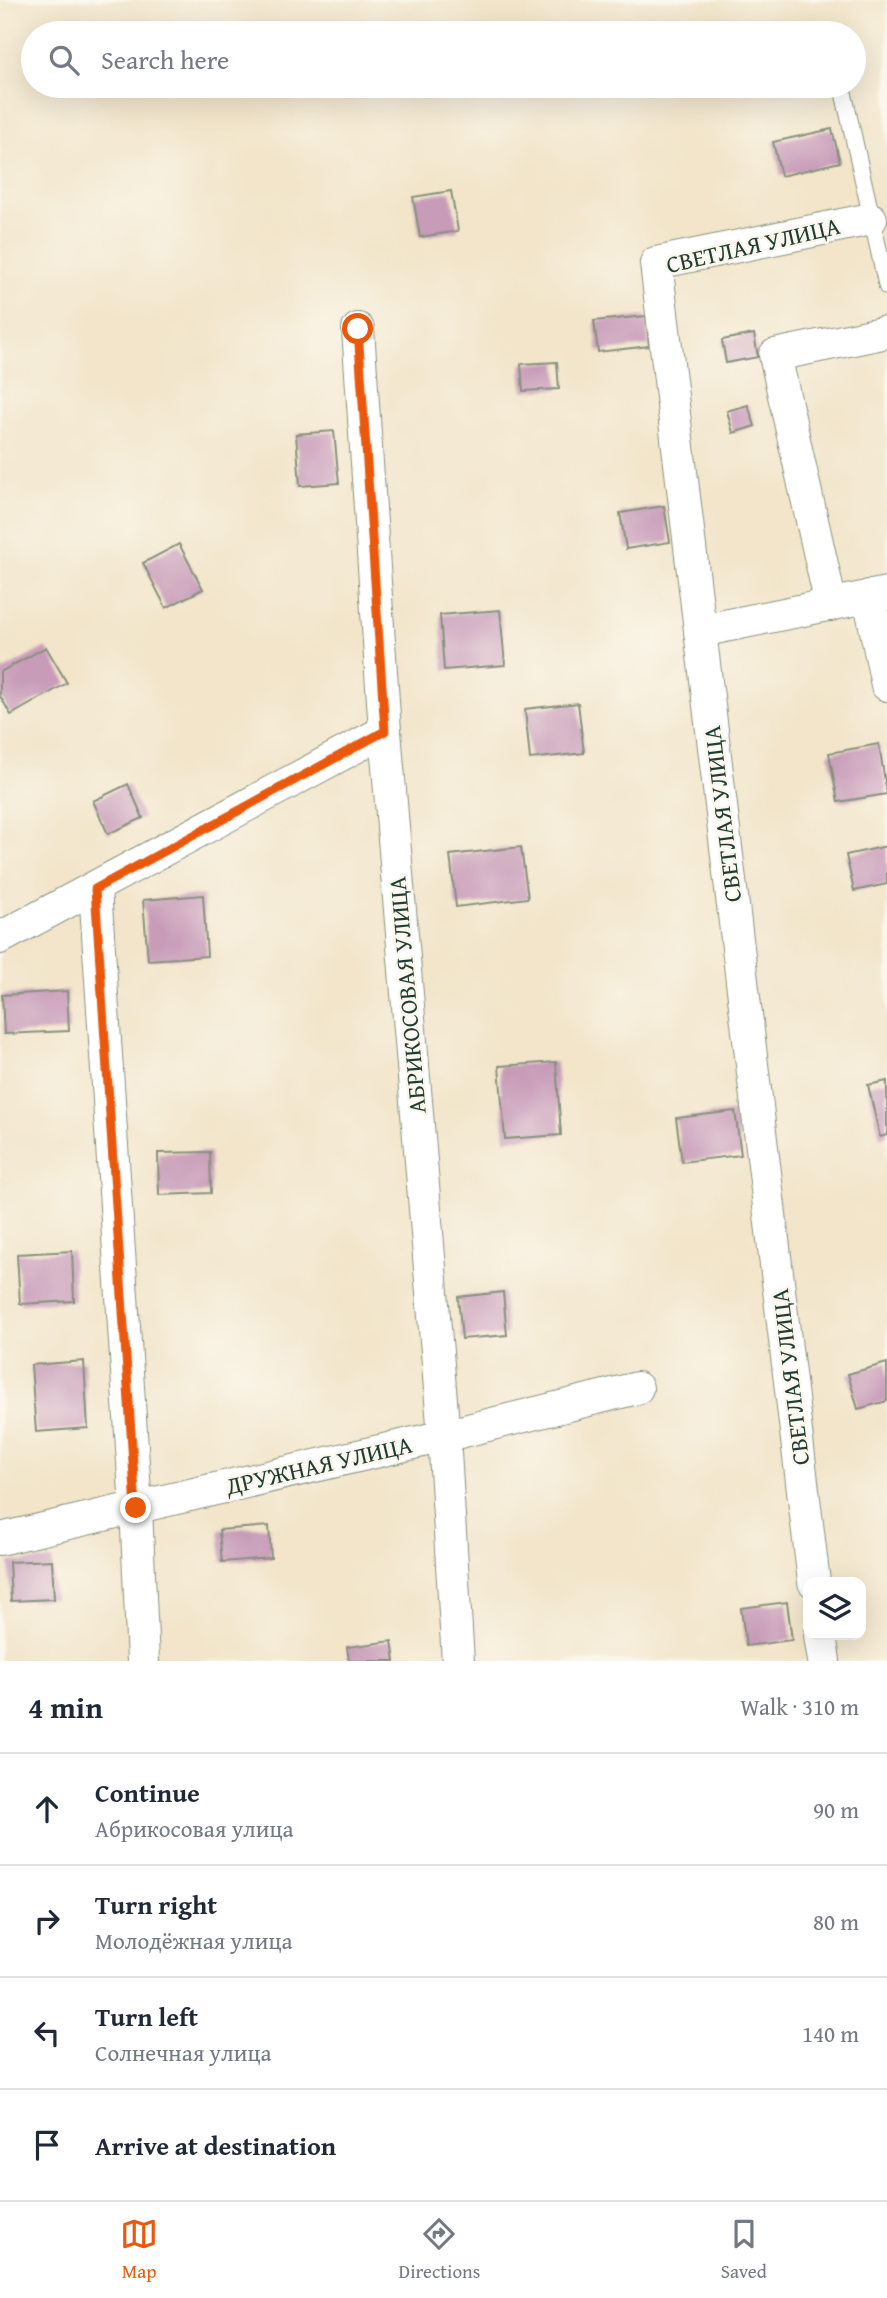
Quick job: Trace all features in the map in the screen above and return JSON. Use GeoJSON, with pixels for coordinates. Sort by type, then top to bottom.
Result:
{"type":"FeatureCollection","features":[{"type":"Feature","properties":{"kind":"street","name":"СВЕТЛАЯ УЛИЦА"},"geometry":{"type":"LineString","coordinates":[[813,1577],[656,263],[871,219]]}},
{"type":"Feature","properties":{"kind":"street","name":"АБРИКОСОВАЯ УЛИЦА"},"geometry":{"type":"LineString","coordinates":[[358,329],[385,731],[444,1436],[458,1661]]}},
{"type":"Feature","properties":{"kind":"street"},"geometry":{"type":"LineString","coordinates":[[831,605],[775,355],[887,332]]}},
{"type":"Feature","properties":{"kind":"street"},"geometry":{"type":"LineString","coordinates":[[700,631],[878,594],[887,685]]}},
{"type":"Feature","properties":{"kind":"street"},"geometry":{"type":"LineString","coordinates":[[0,938],[385,731]]}},
{"type":"Feature","properties":{"kind":"street"},"geometry":{"type":"LineString","coordinates":[[95,889],[136,1508],[143,1661]]}},
{"type":"Feature","properties":{"kind":"street","name":"ДРУЖНАЯ УЛИЦА"},"geometry":{"type":"LineString","coordinates":[[0,1539],[444,1436],[637,1388]]}},
{"type":"Feature","properties":{"kind":"street"},"geometry":{"type":"LineString","coordinates":[[821,1640],[824,1661]]}},
{"type":"Feature","properties":{"kind":"lane"},"geometry":{"type":"LineString","coordinates":[[845,98],[887,288]]}},
{"type":"Feature","properties":{"kind":"building"},"geometry":{"type":"Polygon","coordinates":[[[832,129],[840,162],[781,176],[773,142],[832,129]]]}},
{"type":"Feature","properties":{"kind":"building"},"geometry":{"type":"Polygon","coordinates":[[[451,191],[458,231],[420,237],[413,197],[451,191]]]}},
{"type":"Feature","properties":{"kind":"building"},"geometry":{"type":"Polygon","coordinates":[[[646,316],[649,346],[598,352],[594,321],[646,316]]]}},
{"type":"Feature","properties":{"kind":"building"},"geometry":{"type":"Polygon","coordinates":[[[754,334],[758,357],[726,363],[722,340],[754,334]]]}},
{"type":"Feature","properties":{"kind":"building"},"geometry":{"type":"Polygon","coordinates":[[[557,362],[559,389],[523,391],[521,364],[557,362]]]}},
{"type":"Feature","properties":{"kind":"building"},"geometry":{"type":"Polygon","coordinates":[[[748,405],[755,426],[733,433],[727,411],[748,405]]]}},
{"type":"Feature","properties":{"kind":"building"},"geometry":{"type":"Polygon","coordinates":[[[334,431],[339,483],[300,486],[296,434],[334,431]]]}},
{"type":"Feature","properties":{"kind":"building"},"geometry":{"type":"Polygon","coordinates":[[[664,506],[670,542],[626,549],[620,513],[664,506]]]}},
{"type":"Feature","properties":{"kind":"building"},"geometry":{"type":"Polygon","coordinates":[[[179,544],[203,589],[166,608],[143,563],[179,544]]]}},
{"type":"Feature","properties":{"kind":"building"},"geometry":{"type":"Polygon","coordinates":[[[500,610],[505,665],[444,670],[440,615],[500,610]]]}},
{"type":"Feature","properties":{"kind":"building"},"geometry":{"type":"Polygon","coordinates":[[[46,647],[67,683],[11,715],[0,696],[0,672],[46,647]]]}},
{"type":"Feature","properties":{"kind":"building"},"geometry":{"type":"Polygon","coordinates":[[[578,703],[584,753],[530,759],[525,709],[578,703]]]}},
{"type":"Feature","properties":{"kind":"building"},"geometry":{"type":"Polygon","coordinates":[[[879,744],[887,794],[838,802],[829,753],[879,744]]]}},
{"type":"Feature","properties":{"kind":"building"},"geometry":{"type":"Polygon","coordinates":[[[128,784],[143,818],[108,834],[93,801],[128,784]]]}},
{"type":"Feature","properties":{"kind":"building"},"geometry":{"type":"Polygon","coordinates":[[[887,846],[887,884],[854,891],[846,855],[887,846]]]}},
{"type":"Feature","properties":{"kind":"building"},"geometry":{"type":"Polygon","coordinates":[[[521,847],[528,898],[456,907],[450,855],[521,847]]]}},
{"type":"Feature","properties":{"kind":"building"},"geometry":{"type":"Polygon","coordinates":[[[203,895],[207,956],[148,960],[143,900],[203,895]]]}},
{"type":"Feature","properties":{"kind":"building"},"geometry":{"type":"Polygon","coordinates":[[[67,991],[69,1031],[4,1034],[2,995],[67,991]]]}},
{"type":"Feature","properties":{"kind":"building"},"geometry":{"type":"Polygon","coordinates":[[[556,1062],[561,1135],[505,1139],[499,1066],[556,1062]]]}},
{"type":"Feature","properties":{"kind":"building"},"geometry":{"type":"Polygon","coordinates":[[[887,1081],[887,1135],[880,1137],[868,1085],[887,1081]]]}},
{"type":"Feature","properties":{"kind":"building"},"geometry":{"type":"Polygon","coordinates":[[[735,1111],[741,1155],[682,1162],[676,1118],[735,1111]]]}},
{"type":"Feature","properties":{"kind":"building"},"geometry":{"type":"Polygon","coordinates":[[[210,1152],[211,1193],[159,1195],[158,1153],[210,1152]]]}},
{"type":"Feature","properties":{"kind":"building"},"geometry":{"type":"Polygon","coordinates":[[[72,1251],[74,1301],[20,1304],[17,1254],[72,1251]]]}},
{"type":"Feature","properties":{"kind":"building"},"geometry":{"type":"Polygon","coordinates":[[[503,1292],[507,1335],[462,1339],[458,1297],[503,1292]]]}},
{"type":"Feature","properties":{"kind":"building"},"geometry":{"type":"Polygon","coordinates":[[[84,1361],[88,1428],[36,1432],[31,1365],[84,1361]]]}},
{"type":"Feature","properties":{"kind":"building"},"geometry":{"type":"Polygon","coordinates":[[[887,1363],[887,1401],[858,1409],[848,1374],[887,1363]]]}},
{"type":"Feature","properties":{"kind":"building"},"geometry":{"type":"Polygon","coordinates":[[[269,1526],[271,1558],[222,1562],[219,1530],[269,1526]]]}},
{"type":"Feature","properties":{"kind":"building"},"geometry":{"type":"Polygon","coordinates":[[[52,1560],[54,1599],[11,1601],[9,1562],[52,1560]]]}},
{"type":"Feature","properties":{"kind":"building"},"geometry":{"type":"Polygon","coordinates":[[[787,1602],[792,1640],[746,1646],[741,1608],[787,1602]]]}},
{"type":"Feature","properties":{"kind":"building"},"geometry":{"type":"Polygon","coordinates":[[[392,1641],[395,1661],[349,1661],[347,1647],[392,1641]]]}},
{"type":"Feature","properties":{"kind":"route"},"geometry":{"type":"LineString","coordinates":[[136,1508],[95,889],[385,731],[358,329]]}}]}
